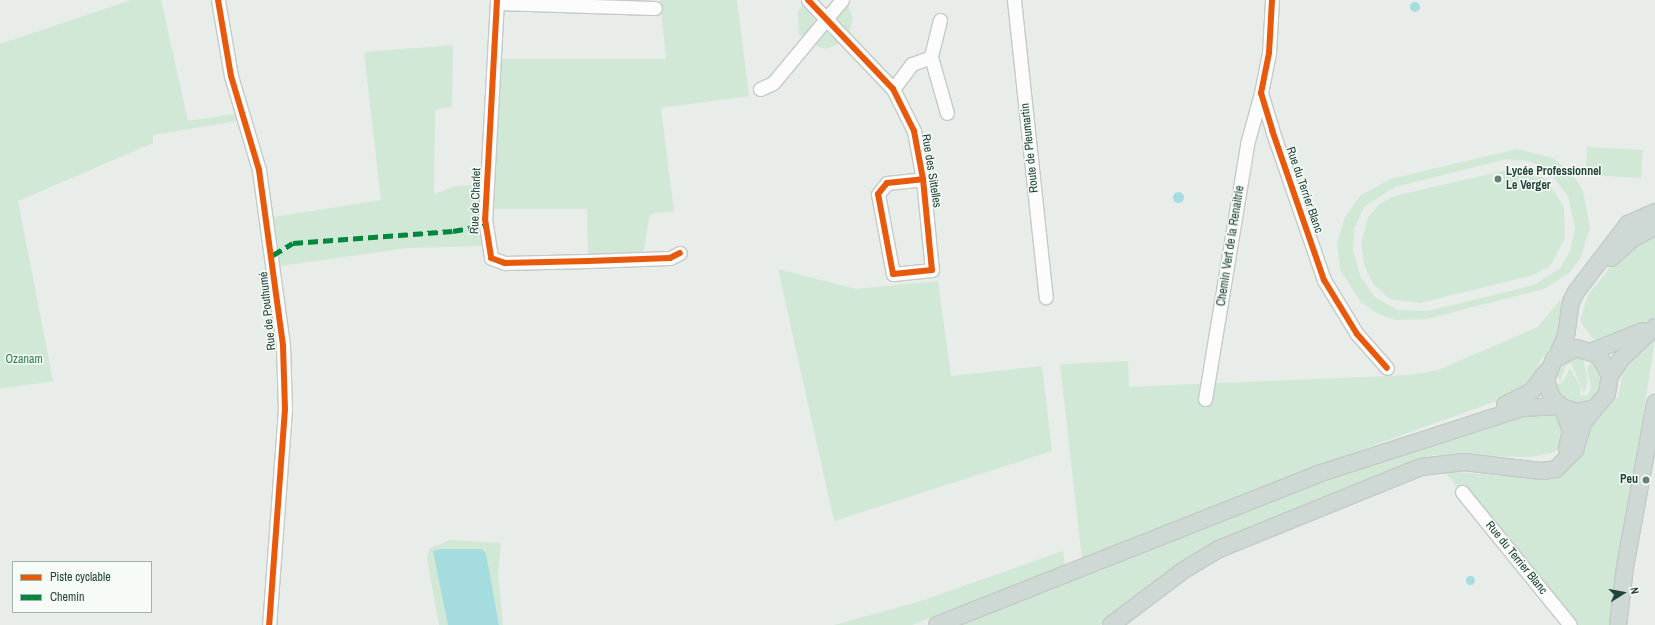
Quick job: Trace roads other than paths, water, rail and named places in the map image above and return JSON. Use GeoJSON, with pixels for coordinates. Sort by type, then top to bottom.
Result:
{"type":"FeatureCollection","features":[{"type":"Feature","properties":{"kind":"main road"},"geometry":{"type":"LineString","coordinates":[[1456,427],[1523,397],[1537,386],[1557,356],[1566,336],[1570,302],[1576,292],[1628,224],[1655,212]]}},
{"type":"Feature","properties":{"kind":"main road"},"geometry":{"type":"LineString","coordinates":[[1610,376],[1604,360],[1592,351],[1575,324],[1579,300],[1623,246],[1655,227]]}},
{"type":"Feature","properties":{"kind":"main road"},"geometry":{"type":"LineString","coordinates":[[1557,356],[1570,349],[1592,351],[1655,326]]}},
{"type":"Feature","properties":{"kind":"main road"},"geometry":{"type":"LineString","coordinates":[[1111,625],[1184,570],[1219,549],[1411,470],[1447,462],[1547,471],[1563,464],[1575,450],[1583,423],[1607,394],[1610,376],[1621,359],[1655,326]]}},
{"type":"Feature","properties":{"kind":"main road"},"geometry":{"type":"LineString","coordinates":[[1523,468],[1552,463],[1568,446],[1571,431],[1561,406],[1549,392],[1548,370]]}},
{"type":"Feature","properties":{"kind":"main road"},"geometry":{"type":"LineString","coordinates":[[1618,625],[1624,574],[1655,403]]}},
{"type":"Feature","properties":{"kind":"main road"},"geometry":{"type":"LineString","coordinates":[[937,625],[1045,585],[1286,486],[1456,427],[1529,407],[1561,406],[1576,412],[1594,408]]}},
{"type":"Feature","properties":{"kind":"street","name":"Rue de Pouthumé"},"geometry":{"type":"LineString","coordinates":[[218,0],[231,76],[259,170],[283,346],[285,409],[270,625]]}},
{"type":"Feature","properties":{"kind":"street","name":"Rue des Sittelles"},"geometry":{"type":"LineString","coordinates":[[808,0],[892,89],[914,131],[923,179],[932,270],[893,274],[878,194],[887,183],[923,179]]}},
{"type":"Feature","properties":{"kind":"street"},"geometry":{"type":"LineString","coordinates":[[760,89],[773,83],[842,0]]}},
{"type":"Feature","properties":{"kind":"street","name":"Route de Pleumartin"},"geometry":{"type":"LineString","coordinates":[[1014,0],[1046,296]]}},
{"type":"Feature","properties":{"kind":"street"},"geometry":{"type":"LineString","coordinates":[[1261,93],[1269,54],[1271,0]]}},
{"type":"Feature","properties":{"kind":"street"},"geometry":{"type":"LineString","coordinates":[[497,1],[622,4],[655,8]]}},
{"type":"Feature","properties":{"kind":"street","name":"Rue de Charlet"},"geometry":{"type":"LineString","coordinates":[[497,1],[486,214],[491,258],[505,263],[588,261],[670,258],[680,253]]}},
{"type":"Feature","properties":{"kind":"street"},"geometry":{"type":"LineString","coordinates":[[940,20],[931,57],[947,113]]}},
{"type":"Feature","properties":{"kind":"street"},"geometry":{"type":"LineString","coordinates":[[892,89],[912,64],[931,57]]}},
{"type":"Feature","properties":{"kind":"street","name":"Rue du Terrier Blanc"},"geometry":{"type":"LineString","coordinates":[[1261,93],[1324,280],[1357,334],[1387,368]]}},
{"type":"Feature","properties":{"kind":"street","name":"Chemin Vert de la Renaitrie"},"geometry":{"type":"LineString","coordinates":[[1205,399],[1247,144],[1261,93]]}},
{"type":"Feature","properties":{"kind":"street","name":"Rue du Terrier Blanc"},"geometry":{"type":"LineString","coordinates":[[1462,492],[1570,625]]}},
{"type":"Feature","properties":{"kind":"water"},"geometry":{"type":"Polygon","coordinates":[[[1413,2],[1417,2],[1419,3],[1419,11],[1413,12],[1410,9],[1410,5],[1413,2]]]}},
{"type":"Feature","properties":{"kind":"water"},"geometry":{"type":"Polygon","coordinates":[[[1176,192],[1180,192],[1182,193],[1182,201],[1176,202],[1173,199],[1173,195],[1176,192]]]}},
{"type":"Feature","properties":{"kind":"water"},"geometry":{"type":"Polygon","coordinates":[[[441,549],[482,549],[486,554],[499,625],[448,625],[433,551],[441,549]]]}},
{"type":"Feature","properties":{"kind":"water"},"geometry":{"type":"Polygon","coordinates":[[[1468,576],[1472,576],[1474,580],[1472,584],[1468,584],[1466,582],[1466,578],[1468,576]]]}},
{"type":"Feature","properties":{"kind":"place","name":"Lycée Professionnel Le Verger"},"geometry":{"type":"Point","coordinates":[1498,179]}},
{"type":"Feature","properties":{"kind":"place","name":"Peu"},"geometry":{"type":"Point","coordinates":[1646,480]}},
{"type":"Feature","properties":{"kind":"park label","name":"Ozanam"},"geometry":{"type":"Point","coordinates":[24,360]}}]}
